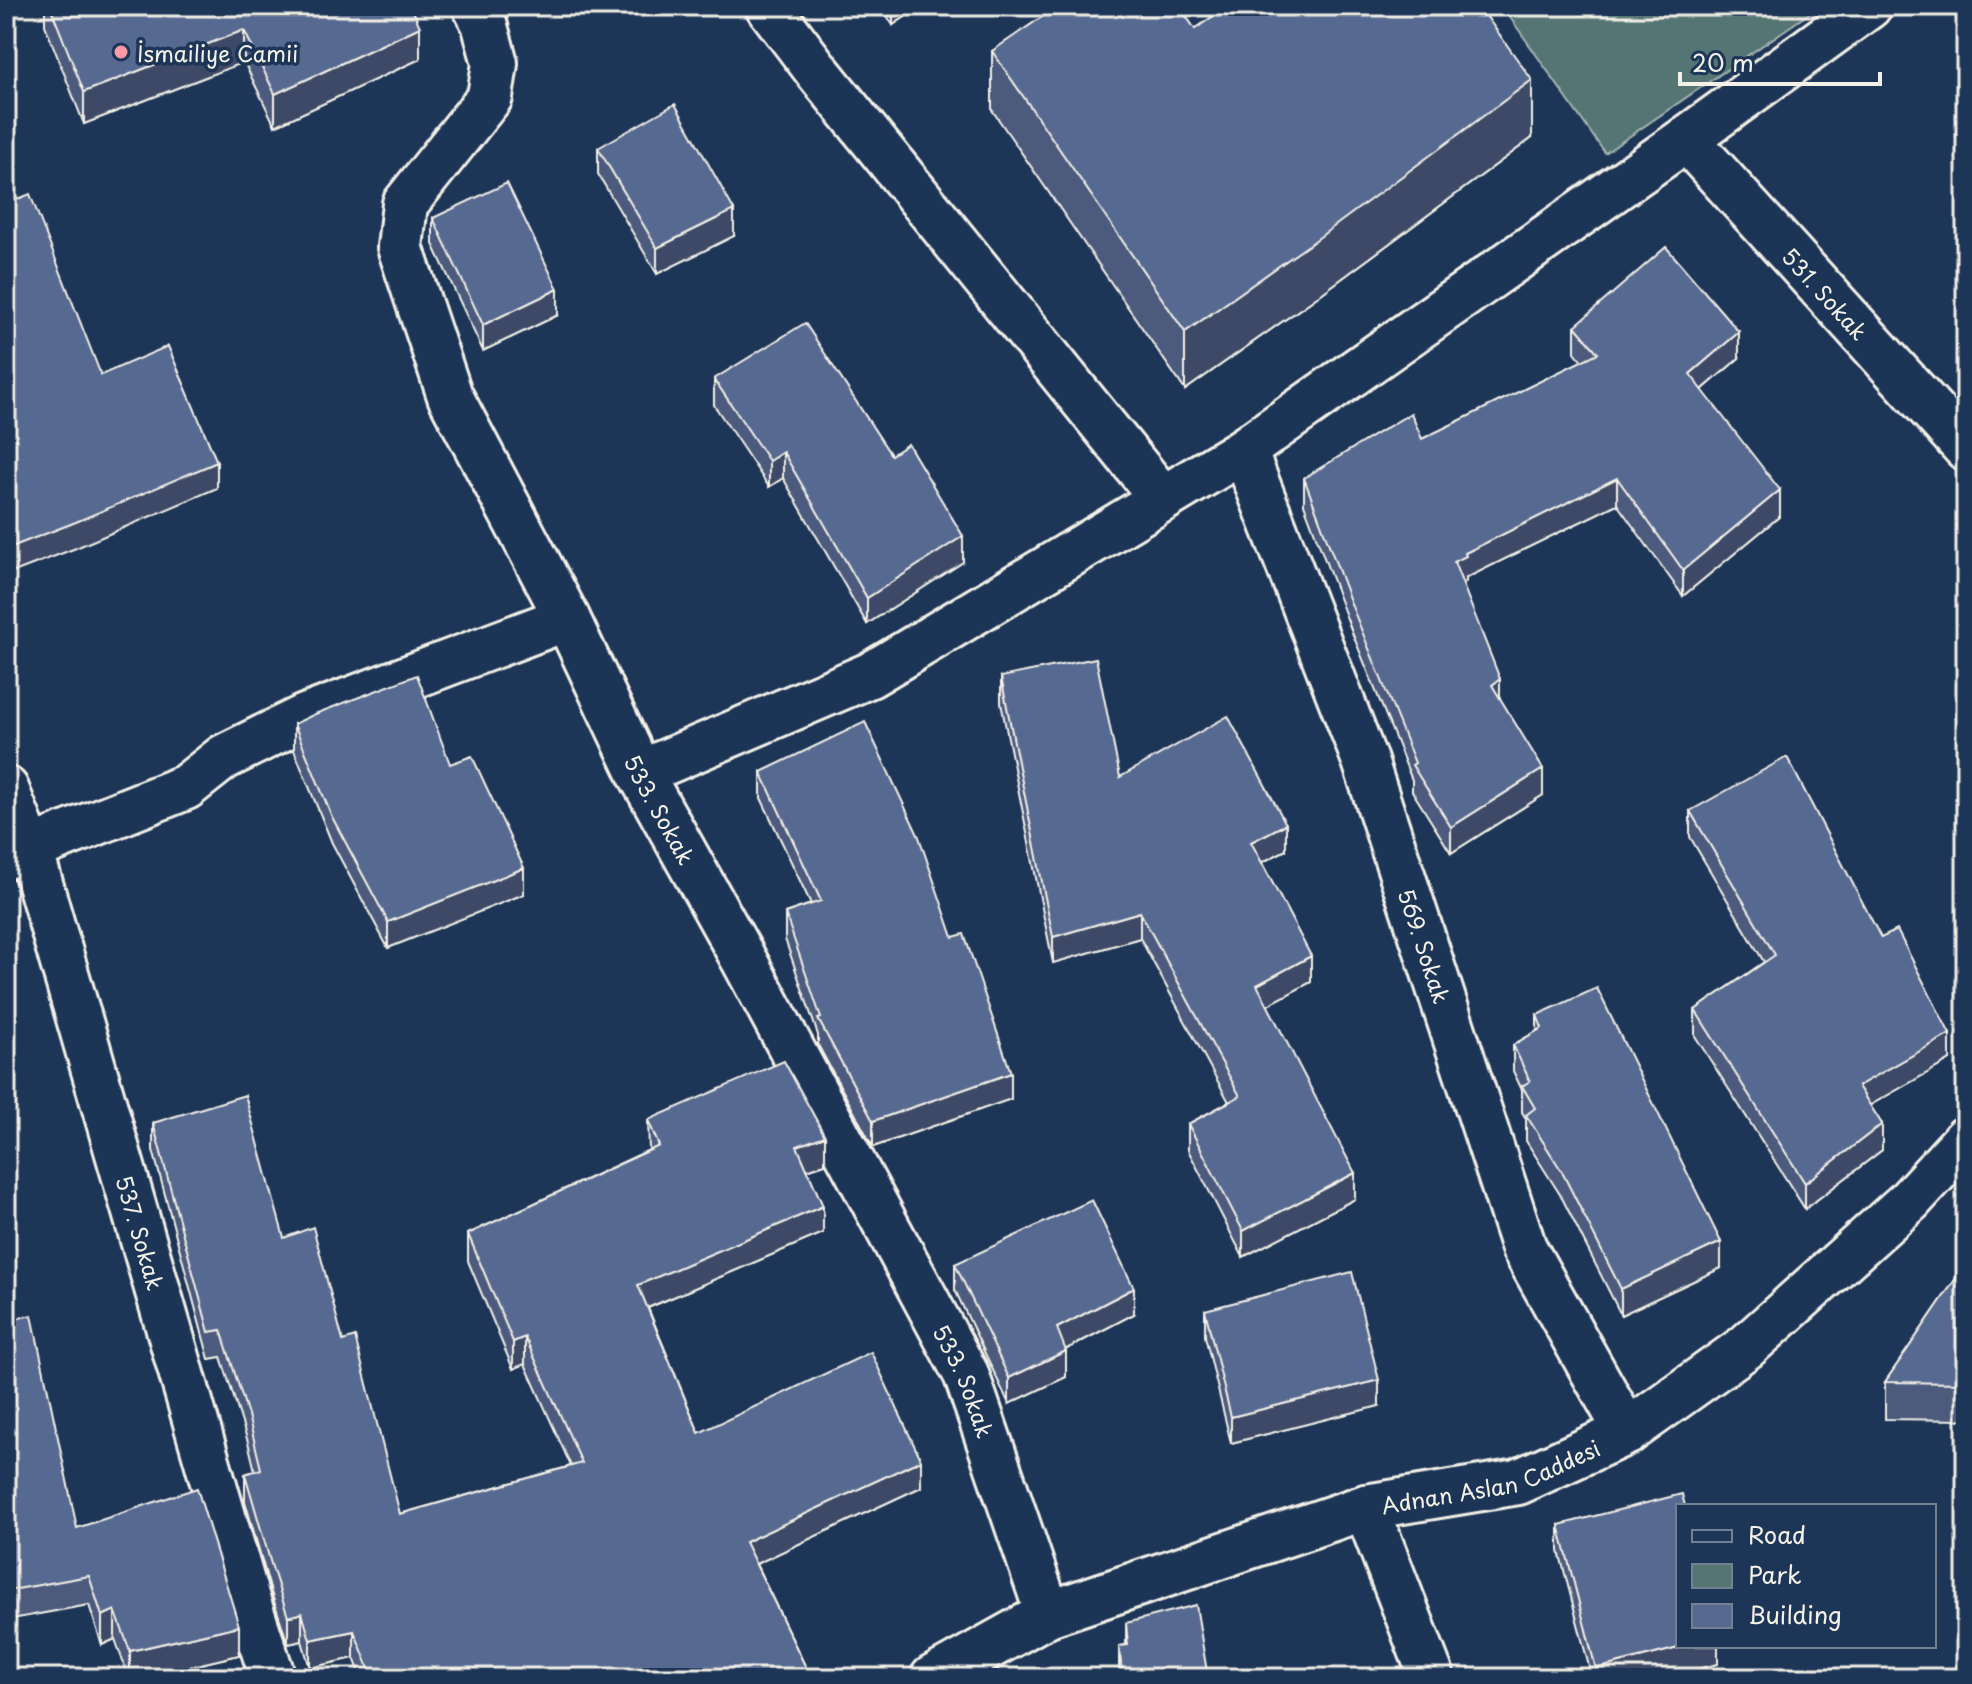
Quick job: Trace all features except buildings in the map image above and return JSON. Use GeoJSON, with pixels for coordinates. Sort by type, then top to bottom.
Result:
{"type":"FeatureCollection","features":[{"type":"Feature","properties":{"kind":"street","name":"533. Sokak"},"geometry":{"type":"LineString","coordinates":[[475,6],[484,23],[495,63],[490,97],[405,204],[400,247],[450,396],[567,618],[640,773],[752,974],[966,1374],[1048,1614]]}},
{"type":"Feature","properties":{"kind":"street"},"geometry":{"type":"LineString","coordinates":[[768,6],[1163,499]]}},
{"type":"Feature","properties":{"kind":"street"},"geometry":{"type":"LineString","coordinates":[[640,773],[870,675],[1244,450],[1686,139],[1869,6]]}},
{"type":"Feature","properties":{"kind":"street","name":"531. Sokak"},"geometry":{"type":"LineString","coordinates":[[1686,139],[1966,448]]}},
{"type":"Feature","properties":{"kind":"street","name":"569. Sokak"},"geometry":{"type":"LineString","coordinates":[[1244,450],[1365,761],[1524,1248],[1627,1432]]}},
{"type":"Feature","properties":{"kind":"street"},"geometry":{"type":"LineString","coordinates":[[18,852],[186,787],[224,757],[305,717],[567,618]]}},
{"type":"Feature","properties":{"kind":"street","name":"537. Sokak"},"geometry":{"type":"LineString","coordinates":[[6,789],[18,852],[273,1678]]}},
{"type":"Feature","properties":{"kind":"street","name":"Adnan Aslan Caddesi"},"geometry":{"type":"LineString","coordinates":[[933,1678],[1048,1614],[1366,1507],[1518,1482],[1627,1432],[1746,1347],[1909,1201],[1966,1139]]}},
{"type":"Feature","properties":{"kind":"street"},"geometry":{"type":"LineString","coordinates":[[1366,1507],[1432,1678]]}},
{"type":"Feature","properties":{"kind":"green space"},"geometry":{"type":"Polygon","coordinates":[[[1502,6],[1820,6],[1605,153],[1502,6]]]}},
{"type":"Feature","properties":{"kind":"place","name":"İsmailiye Camii"},"geometry":{"type":"Point","coordinates":[121,52]}}]}
